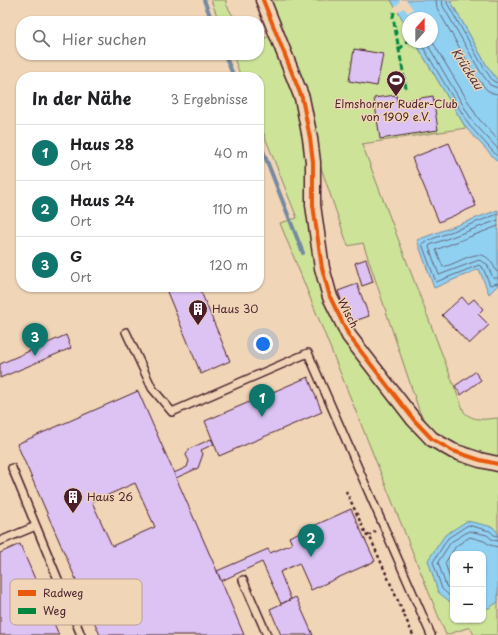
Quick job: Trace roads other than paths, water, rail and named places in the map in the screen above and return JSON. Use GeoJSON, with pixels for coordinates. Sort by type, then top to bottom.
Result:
{"type":"FeatureCollection","features":[{"type":"Feature","properties":{"kind":"street","name":"Wisch"},"geometry":{"type":"LineString","coordinates":[[263,0],[302,98],[310,138],[313,205],[322,268],[330,297],[350,336],[414,420],[432,439],[453,451],[498,464]]}},
{"type":"Feature","properties":{"kind":"lane"},"geometry":{"type":"LineString","coordinates":[[126,332],[152,388],[172,412],[308,353],[431,635]]}},
{"type":"Feature","properties":{"kind":"lane"},"geometry":{"type":"LineString","coordinates":[[12,468],[58,579]]}},
{"type":"Feature","properties":{"kind":"lane"},"geometry":{"type":"LineString","coordinates":[[0,541],[36,526]]}},
{"type":"Feature","properties":{"kind":"lane"},"geometry":{"type":"LineString","coordinates":[[243,580],[267,635]]}},
{"type":"Feature","properties":{"kind":"lane"},"geometry":{"type":"LineString","coordinates":[[77,625],[81,635]]}},
{"type":"Feature","properties":{"kind":"water","name":"Krückau"},"geometry":{"type":"Polygon","coordinates":[[[391,0],[450,0],[487,66],[498,81],[498,162],[466,128],[419,48],[438,48],[438,12],[402,12],[402,19],[391,0]]]}},
{"type":"Feature","properties":{"kind":"water"},"geometry":{"type":"Polygon","coordinates":[[[498,210],[498,285],[489,294],[479,269],[434,288],[417,240],[498,210]]]}},
{"type":"Feature","properties":{"kind":"water"},"geometry":{"type":"Polygon","coordinates":[[[467,521],[493,527],[498,533],[498,602],[489,608],[486,608],[486,551],[450,551],[450,602],[438,592],[428,560],[445,535],[467,521]]]}},
{"type":"Feature","properties":{"kind":"waterway"},"geometry":{"type":"LineString","coordinates":[[204,0],[210,16]]}},
{"type":"Feature","properties":{"kind":"waterway"},"geometry":{"type":"LineString","coordinates":[[227,60],[232,72]]}},
{"type":"Feature","properties":{"kind":"waterway"},"geometry":{"type":"LineString","coordinates":[[264,154],[303,253]]}},
{"type":"Feature","properties":{"kind":"place","name":"Elmshorner Ruder-Club von 1909 e.V."},"geometry":{"type":"Point","coordinates":[396,97]}},
{"type":"Feature","properties":{"kind":"place","name":"Haus 30"},"geometry":{"type":"Point","coordinates":[198,326]}},
{"type":"Feature","properties":{"kind":"place","name":"G"},"geometry":{"type":"Point","coordinates":[35,356]}},
{"type":"Feature","properties":{"kind":"place","name":"Haus 28"},"geometry":{"type":"Point","coordinates":[262,417]}},
{"type":"Feature","properties":{"kind":"place","name":"Haus 26"},"geometry":{"type":"Point","coordinates":[73,514]}},
{"type":"Feature","properties":{"kind":"place","name":"Haus 24"},"geometry":{"type":"Point","coordinates":[311,557]}}]}
